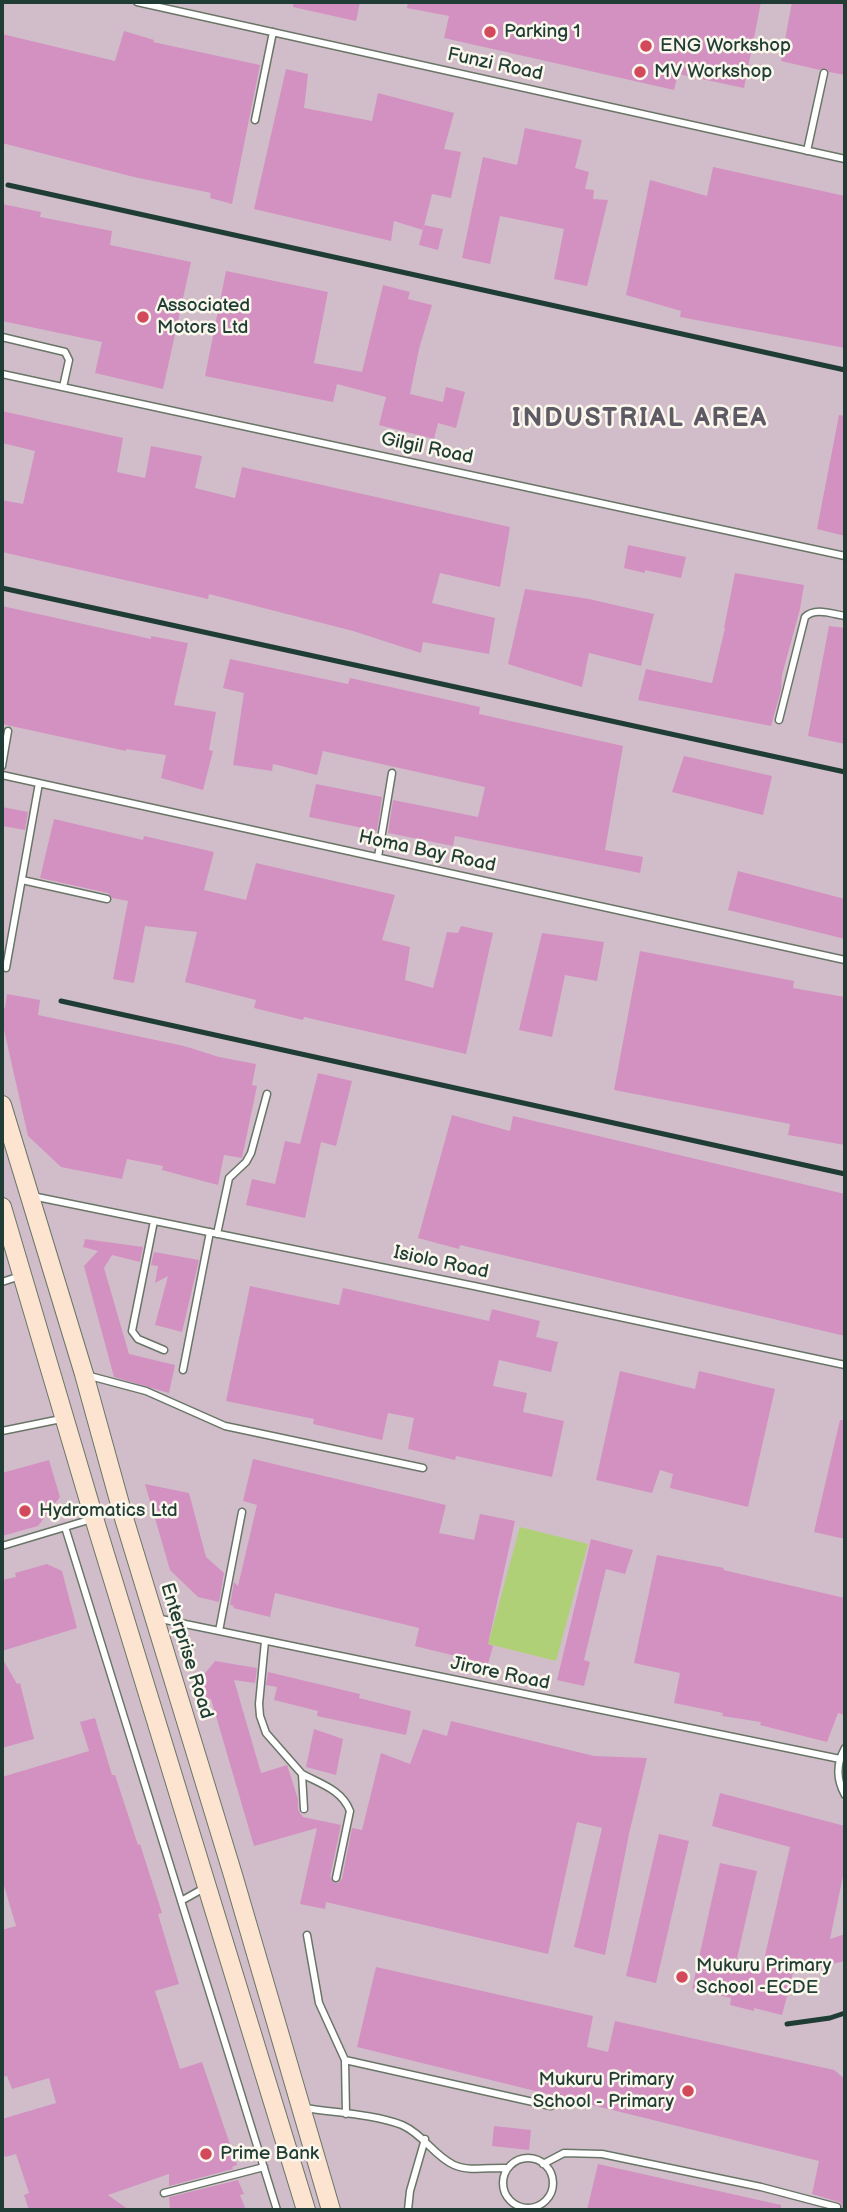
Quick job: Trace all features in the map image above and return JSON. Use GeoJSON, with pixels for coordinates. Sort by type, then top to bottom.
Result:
{"type":"FeatureCollection","features":[{"type":"Feature","properties":{"kind":"main road","name":"Enterprise Road"},"geometry":{"type":"LineString","coordinates":[[2,1105],[331,2210]]}},
{"type":"Feature","properties":{"kind":"main road"},"geometry":{"type":"LineString","coordinates":[[2,1208],[306,2210]]}},
{"type":"Feature","properties":{"kind":"main road"},"geometry":{"type":"LineString","coordinates":[[19,1268],[47,1255]]}},
{"type":"Feature","properties":{"kind":"lane","name":"Funzi Road"},"geometry":{"type":"LineString","coordinates":[[137,2],[845,159]]}},
{"type":"Feature","properties":{"kind":"lane"},"geometry":{"type":"LineString","coordinates":[[255,120],[273,32]]}},
{"type":"Feature","properties":{"kind":"lane"},"geometry":{"type":"LineString","coordinates":[[807,151],[824,73]]}},
{"type":"Feature","properties":{"kind":"lane"},"geometry":{"type":"LineString","coordinates":[[2,337],[65,352],[69,360],[63,387]]}},
{"type":"Feature","properties":{"kind":"lane","name":"Gilgil Road"},"geometry":{"type":"LineString","coordinates":[[2,374],[845,556]]}},
{"type":"Feature","properties":{"kind":"lane"},"geometry":{"type":"LineString","coordinates":[[779,720],[805,617],[816,611],[845,615]]}},
{"type":"Feature","properties":{"kind":"lane"},"geometry":{"type":"LineString","coordinates":[[2,766],[8,731]]}},
{"type":"Feature","properties":{"kind":"lane"},"geometry":{"type":"LineString","coordinates":[[378,857],[392,773]]}},
{"type":"Feature","properties":{"kind":"lane","name":"Homa Bay Road"},"geometry":{"type":"LineString","coordinates":[[2,775],[845,960]]}},
{"type":"Feature","properties":{"kind":"lane"},"geometry":{"type":"LineString","coordinates":[[6,968],[39,783]]}},
{"type":"Feature","properties":{"kind":"lane"},"geometry":{"type":"LineString","coordinates":[[22,880],[107,899]]}},
{"type":"Feature","properties":{"kind":"lane"},"geometry":{"type":"LineString","coordinates":[[183,1370],[229,1178],[251,1153],[267,1094]]}},
{"type":"Feature","properties":{"kind":"lane","name":"Isiolo Road"},"geometry":{"type":"LineString","coordinates":[[29,1196],[474,1286],[845,1365]]}},
{"type":"Feature","properties":{"kind":"lane"},"geometry":{"type":"LineString","coordinates":[[154,1222],[132,1331],[138,1339],[164,1350]]}},
{"type":"Feature","properties":{"kind":"lane"},"geometry":{"type":"LineString","coordinates":[[2,1282],[19,1268]]}},
{"type":"Feature","properties":{"kind":"lane"},"geometry":{"type":"LineString","coordinates":[[84,1374],[146,1391],[225,1426],[422,1468]]}},
{"type":"Feature","properties":{"kind":"lane"},"geometry":{"type":"LineString","coordinates":[[2,1431],[65,1418]]}},
{"type":"Feature","properties":{"kind":"lane"},"geometry":{"type":"LineString","coordinates":[[219,1631],[243,1512]]}},
{"type":"Feature","properties":{"kind":"lane"},"geometry":{"type":"LineString","coordinates":[[2,1546],[94,1518]]}},
{"type":"Feature","properties":{"kind":"lane"},"geometry":{"type":"LineString","coordinates":[[65,1527],[277,2210]]}},
{"type":"Feature","properties":{"kind":"lane","name":"Jirore Road"},"geometry":{"type":"LineString","coordinates":[[154,1618],[840,1759]]}},
{"type":"Feature","properties":{"kind":"lane"},"geometry":{"type":"LineString","coordinates":[[265,1641],[259,1704],[266,1732],[302,1774],[335,1790],[350,1811],[336,1878]]}},
{"type":"Feature","properties":{"kind":"lane"},"geometry":{"type":"LineString","coordinates":[[845,1748],[840,1759],[838,1777],[845,1795]]}},
{"type":"Feature","properties":{"kind":"lane"},"geometry":{"type":"LineString","coordinates":[[302,1774],[304,1810]]}},
{"type":"Feature","properties":{"kind":"lane"},"geometry":{"type":"LineString","coordinates":[[181,1901],[206,1887]]}},
{"type":"Feature","properties":{"kind":"lane"},"geometry":{"type":"LineString","coordinates":[[307,1935],[319,2003],[345,2060],[346,2115]]}},
{"type":"Feature","properties":{"kind":"lane"},"geometry":{"type":"LineString","coordinates":[[345,2060],[551,2106]]}},
{"type":"Feature","properties":{"kind":"lane"},"geometry":{"type":"LineString","coordinates":[[300,2108],[403,2126],[425,2139],[451,2164],[461,2168],[508,2168],[525,2158],[531,2158],[544,2164],[551,2175],[549,2195],[533,2207],[514,2207],[503,2187],[508,2168]]}},
{"type":"Feature","properties":{"kind":"lane"},"geometry":{"type":"LineString","coordinates":[[408,2210],[410,2192],[425,2139]]}},
{"type":"Feature","properties":{"kind":"lane"},"geometry":{"type":"LineString","coordinates":[[544,2164],[564,2153],[602,2154],[761,2187],[837,2207]]}},
{"type":"Feature","properties":{"kind":"lane"},"geometry":{"type":"LineString","coordinates":[[164,2193],[264,2167]]}},
{"type":"Feature","properties":{"kind":"shaded area"},"geometry":{"type":"Polygon","coordinates":[[[2,2],[845,2],[845,2210],[2,2210],[2,2]]]}},
{"type":"Feature","properties":{"kind":"green space"},"geometry":{"type":"Polygon","coordinates":[[[520,1527],[588,1544],[556,1661],[488,1644],[520,1527]]]}},
{"type":"Feature","properties":{"kind":"building"},"geometry":{"type":"Polygon","coordinates":[[[293,2],[360,2],[356,21],[293,7],[293,2]]]}},
{"type":"Feature","properties":{"kind":"building"},"geometry":{"type":"Polygon","coordinates":[[[408,2],[761,2],[744,88],[678,74],[674,90],[444,38],[449,16],[407,8],[408,2]]]}},
{"type":"Feature","properties":{"kind":"building"},"geometry":{"type":"Polygon","coordinates":[[[792,2],[845,2],[845,75],[829,72],[826,68],[820,70],[781,61],[792,2]]]}},
{"type":"Feature","properties":{"kind":"building"},"geometry":{"type":"Polygon","coordinates":[[[124,31],[154,40],[153,42],[260,65],[232,204],[210,198],[211,193],[134,177],[2,143],[2,34],[115,61],[124,31]]]}},
{"type":"Feature","properties":{"kind":"building"},"geometry":{"type":"Polygon","coordinates":[[[286,69],[308,74],[304,108],[372,121],[378,93],[454,113],[444,149],[461,152],[451,198],[432,194],[423,230],[394,221],[391,241],[254,209],[286,69]]]}},
{"type":"Feature","properties":{"kind":"building"},"geometry":{"type":"Polygon","coordinates":[[[525,128],[582,140],[575,168],[589,172],[585,189],[594,190],[593,199],[608,200],[587,286],[554,279],[564,229],[500,216],[490,264],[462,258],[483,157],[517,165],[525,128]]]}},
{"type":"Feature","properties":{"kind":"building"},"geometry":{"type":"Polygon","coordinates":[[[713,167],[845,196],[845,348],[680,317],[681,311],[626,295],[650,180],[707,196],[713,167]]]}},
{"type":"Feature","properties":{"kind":"building"},"geometry":{"type":"Polygon","coordinates":[[[2,204],[41,212],[40,217],[112,231],[110,245],[191,262],[163,389],[95,373],[102,342],[2,321],[2,204]]]}},
{"type":"Feature","properties":{"kind":"building"},"geometry":{"type":"Polygon","coordinates":[[[424,225],[443,229],[438,250],[419,245],[424,225]]]}},
{"type":"Feature","properties":{"kind":"building"},"geometry":{"type":"Polygon","coordinates":[[[226,271],[328,292],[314,363],[362,372],[383,285],[410,292],[408,299],[432,305],[410,394],[443,402],[446,387],[465,392],[456,428],[438,423],[434,439],[379,425],[386,397],[337,384],[333,402],[205,376],[226,271]]]}},
{"type":"Feature","properties":{"kind":"building"},"geometry":{"type":"Polygon","coordinates":[[[2,411],[123,438],[117,472],[145,478],[151,446],[202,456],[195,488],[235,498],[242,467],[510,527],[500,587],[440,573],[432,603],[495,618],[489,654],[423,642],[421,653],[353,631],[209,594],[208,599],[2,552],[2,500],[23,504],[35,451],[2,443],[2,411]]]}},
{"type":"Feature","properties":{"kind":"building"},"geometry":{"type":"Polygon","coordinates":[[[839,415],[845,416],[845,536],[817,529],[839,415]]]}},
{"type":"Feature","properties":{"kind":"building"},"geometry":{"type":"Polygon","coordinates":[[[628,545],[686,557],[681,578],[624,568],[628,545]]]}},
{"type":"Feature","properties":{"kind":"building"},"geometry":{"type":"Polygon","coordinates":[[[735,573],[804,585],[771,726],[638,700],[646,669],[712,683],[735,573]]]}},
{"type":"Feature","properties":{"kind":"building"},"geometry":{"type":"Polygon","coordinates":[[[525,589],[589,599],[654,614],[641,666],[589,653],[582,687],[508,664],[525,589]]]}},
{"type":"Feature","properties":{"kind":"building"},"geometry":{"type":"Polygon","coordinates":[[[2,606],[151,639],[151,636],[188,643],[174,705],[216,712],[209,750],[213,751],[203,790],[161,778],[166,755],[126,751],[2,724],[2,606]]]}},
{"type":"Feature","properties":{"kind":"building"},"geometry":{"type":"Polygon","coordinates":[[[829,626],[845,628],[845,744],[808,736],[829,626]]]}},
{"type":"Feature","properties":{"kind":"building"},"geometry":{"type":"Polygon","coordinates":[[[230,659],[348,684],[350,678],[480,707],[479,714],[623,746],[605,850],[643,857],[640,873],[455,836],[453,846],[388,833],[393,800],[478,817],[485,787],[323,751],[317,775],[273,764],[272,771],[233,765],[244,693],[223,688],[230,659]]]}},
{"type":"Feature","properties":{"kind":"building"},"geometry":{"type":"Polygon","coordinates":[[[684,756],[772,776],[763,815],[672,792],[684,756]]]}},
{"type":"Feature","properties":{"kind":"building"},"geometry":{"type":"Polygon","coordinates":[[[316,784],[382,797],[377,831],[309,817],[316,784]]]}},
{"type":"Feature","properties":{"kind":"building"},"geometry":{"type":"Polygon","coordinates":[[[2,807],[28,812],[25,830],[2,826],[2,807]]]}},
{"type":"Feature","properties":{"kind":"building"},"geometry":{"type":"Polygon","coordinates":[[[54,819],[143,840],[144,836],[214,852],[204,890],[246,900],[256,863],[395,895],[382,940],[410,947],[405,980],[433,988],[447,932],[458,933],[461,926],[493,933],[466,1054],[254,1008],[256,1000],[185,982],[197,932],[145,926],[134,983],[113,979],[128,901],[112,898],[108,893],[40,878],[54,819]]]}},
{"type":"Feature","properties":{"kind":"building"},"geometry":{"type":"Polygon","coordinates":[[[738,871],[845,899],[845,939],[728,910],[738,871]]]}},
{"type":"Feature","properties":{"kind":"building"},"geometry":{"type":"Polygon","coordinates":[[[542,933],[604,942],[597,981],[565,975],[552,1037],[519,1030],[542,933]]]}},
{"type":"Feature","properties":{"kind":"building"},"geometry":{"type":"Polygon","coordinates":[[[640,951],[794,981],[793,988],[845,997],[845,1145],[788,1135],[790,1124],[614,1090],[640,951]]]}},
{"type":"Feature","properties":{"kind":"building"},"geometry":{"type":"Polygon","coordinates":[[[7,994],[40,1000],[38,1015],[256,1064],[252,1085],[257,1086],[242,1158],[224,1155],[218,1185],[162,1170],[163,1166],[127,1159],[122,1179],[61,1167],[28,1136],[2,1021],[2,1007],[5,1008],[7,994]]]}},
{"type":"Feature","properties":{"kind":"building"},"geometry":{"type":"Polygon","coordinates":[[[318,1073],[352,1081],[336,1146],[321,1142],[305,1218],[246,1205],[252,1179],[275,1184],[285,1141],[300,1144],[318,1073]]]}},
{"type":"Feature","properties":{"kind":"building"},"geometry":{"type":"Polygon","coordinates":[[[452,1115],[510,1131],[513,1116],[845,1194],[845,1336],[460,1245],[459,1249],[418,1238],[452,1115]]]}},
{"type":"Feature","properties":{"kind":"building"},"geometry":{"type":"Polygon","coordinates":[[[85,1239],[143,1247],[140,1262],[112,1255],[104,1268],[129,1354],[175,1365],[169,1393],[114,1377],[84,1266],[98,1251],[83,1247],[85,1239]]]}},
{"type":"Feature","properties":{"kind":"building"},"geometry":{"type":"Polygon","coordinates":[[[154,1252],[199,1260],[182,1332],[155,1325],[168,1276],[155,1283],[158,1266],[151,1265],[154,1252]]]}},
{"type":"Feature","properties":{"kind":"building"},"geometry":{"type":"Polygon","coordinates":[[[250,1286],[339,1305],[343,1288],[489,1321],[492,1309],[540,1321],[536,1337],[558,1342],[551,1372],[499,1360],[493,1386],[527,1393],[523,1412],[564,1421],[552,1477],[456,1456],[455,1460],[408,1449],[414,1418],[388,1413],[382,1440],[313,1424],[314,1419],[226,1401],[250,1286]]]}},
{"type":"Feature","properties":{"kind":"building"},"geometry":{"type":"Polygon","coordinates":[[[620,1371],[695,1389],[699,1371],[775,1389],[748,1507],[670,1488],[673,1474],[660,1470],[652,1493],[596,1480],[620,1371]]]}},
{"type":"Feature","properties":{"kind":"building"},"geometry":{"type":"Polygon","coordinates":[[[840,1420],[845,1420],[845,1539],[814,1532],[840,1420]]]}},
{"type":"Feature","properties":{"kind":"building"},"geometry":{"type":"Polygon","coordinates":[[[253,1459],[446,1505],[439,1533],[474,1540],[480,1514],[515,1521],[488,1644],[493,1646],[488,1664],[415,1646],[419,1628],[275,1593],[270,1617],[233,1608],[234,1606],[230,1605],[234,1582],[238,1586],[257,1505],[243,1501],[253,1459]]]}},
{"type":"Feature","properties":{"kind":"building","name":"Hydromatics Ltd"},"geometry":{"type":"Polygon","coordinates":[[[49,1460],[60,1497],[38,1526],[2,1536],[2,1473],[49,1460]]]}},
{"type":"Feature","properties":{"kind":"building"},"geometry":{"type":"Polygon","coordinates":[[[145,1484],[189,1493],[206,1557],[224,1573],[219,1602],[198,1597],[170,1570],[145,1484]]]}},
{"type":"Feature","properties":{"kind":"building"},"geometry":{"type":"Polygon","coordinates":[[[591,1539],[633,1550],[625,1574],[606,1569],[584,1660],[590,1662],[584,1686],[557,1680],[591,1539]]]}},
{"type":"Feature","properties":{"kind":"building"},"geometry":{"type":"Polygon","coordinates":[[[657,1555],[724,1568],[723,1570],[845,1598],[845,1715],[838,1713],[827,1742],[760,1725],[761,1722],[722,1716],[723,1713],[674,1703],[680,1673],[634,1663],[657,1555]]]}},
{"type":"Feature","properties":{"kind":"building"},"geometry":{"type":"Polygon","coordinates":[[[47,1564],[62,1571],[77,1628],[2,1651],[2,1580],[16,1577],[15,1573],[47,1564]]]}},
{"type":"Feature","properties":{"kind":"building"},"geometry":{"type":"Polygon","coordinates":[[[2,1658],[17,1684],[20,1683],[34,1739],[2,1748],[2,1658]]]}},
{"type":"Feature","properties":{"kind":"building"},"geometry":{"type":"Polygon","coordinates":[[[215,1661],[257,1668],[255,1683],[234,1680],[261,1773],[287,1765],[298,1799],[298,1810],[303,1817],[341,1825],[330,1877],[334,1883],[342,1879],[352,1828],[362,1830],[381,1753],[410,1764],[423,1729],[447,1736],[451,1721],[594,1756],[647,1758],[605,1955],[574,1947],[602,1828],[577,1822],[548,1954],[326,1902],[325,1909],[300,1904],[317,1828],[254,1846],[211,1699],[206,1700],[202,1677],[215,1661]]]}},
{"type":"Feature","properties":{"kind":"building"},"geometry":{"type":"Polygon","coordinates":[[[268,1672],[360,1694],[359,1698],[411,1711],[406,1735],[317,1716],[318,1711],[274,1700],[277,1687],[266,1685],[268,1672]]]}},
{"type":"Feature","properties":{"kind":"building"},"geometry":{"type":"Polygon","coordinates":[[[95,1718],[112,1775],[115,1775],[138,1845],[140,1844],[162,1913],[158,1914],[179,1984],[155,1991],[180,2069],[202,2062],[237,2165],[232,2167],[233,2169],[169,2186],[169,2174],[108,2195],[129,2210],[29,2210],[24,2195],[29,2193],[16,2154],[5,2157],[2,2148],[2,2119],[56,2103],[49,2078],[12,2089],[7,2076],[2,2077],[2,1930],[16,1926],[2,1879],[2,1777],[89,1751],[80,1722],[95,1718]]]}},
{"type":"Feature","properties":{"kind":"building"},"geometry":{"type":"Polygon","coordinates":[[[314,1729],[343,1739],[336,1775],[306,1767],[314,1729]]]}},
{"type":"Feature","properties":{"kind":"building"},"geometry":{"type":"Polygon","coordinates":[[[720,1793],[845,1826],[845,1866],[830,1939],[845,1934],[845,1961],[793,1973],[782,2015],[730,2005],[731,1998],[692,1989],[720,1863],[757,1871],[735,1967],[761,1973],[790,1847],[712,1826],[720,1793]]]}},
{"type":"Feature","properties":{"kind":"building"},"geometry":{"type":"Polygon","coordinates":[[[659,1834],[689,1841],[656,1983],[626,1976],[659,1834]]]}},
{"type":"Feature","properties":{"kind":"building"},"geometry":{"type":"Polygon","coordinates":[[[376,1967],[593,2016],[587,2047],[608,2052],[615,2021],[834,2070],[845,2079],[845,2210],[842,2210],[839,2202],[812,2194],[819,2161],[357,2047],[376,1967]]]}},
{"type":"Feature","properties":{"kind":"building"},"geometry":{"type":"Polygon","coordinates":[[[494,2126],[531,2130],[529,2150],[492,2146],[494,2126]]]}},
{"type":"Feature","properties":{"kind":"building"},"geometry":{"type":"Polygon","coordinates":[[[598,2164],[781,2205],[781,2210],[587,2210],[598,2164]]]}},
{"type":"Feature","properties":{"kind":"building"},"geometry":{"type":"Polygon","coordinates":[[[238,2180],[244,2194],[240,2195],[246,2210],[170,2210],[169,2197],[238,2180]]]}},
{"type":"Feature","properties":{"kind":"railway"},"geometry":{"type":"LineString","coordinates":[[8,185],[845,370]]}},
{"type":"Feature","properties":{"kind":"railway"},"geometry":{"type":"LineString","coordinates":[[2,588],[845,772]]}},
{"type":"Feature","properties":{"kind":"railway"},"geometry":{"type":"LineString","coordinates":[[61,1001],[845,1174]]}},
{"type":"Feature","properties":{"kind":"railway"},"geometry":{"type":"LineString","coordinates":[[787,2024],[830,2018],[845,2013]]}},
{"type":"Feature","properties":{"kind":"place","name":"Parking 1"},"geometry":{"type":"Point","coordinates":[490,32]}},
{"type":"Feature","properties":{"kind":"place","name":"ENG Workshop"},"geometry":{"type":"Point","coordinates":[646,46]}},
{"type":"Feature","properties":{"kind":"place","name":"MV Workshop"},"geometry":{"type":"Point","coordinates":[640,72]}},
{"type":"Feature","properties":{"kind":"place","name":"Associated Motors Ltd"},"geometry":{"type":"Point","coordinates":[143,317]}},
{"type":"Feature","properties":{"kind":"place","name":"Hydromatics Ltd"},"geometry":{"type":"Point","coordinates":[25,1511]}},
{"type":"Feature","properties":{"kind":"place","name":"Mukuru Primary School -ECDE"},"geometry":{"type":"Point","coordinates":[682,1977]}},
{"type":"Feature","properties":{"kind":"place","name":"Mukuru Primary School - Primary"},"geometry":{"type":"Point","coordinates":[688,2091]}},
{"type":"Feature","properties":{"kind":"place","name":"Prime Bank"},"geometry":{"type":"Point","coordinates":[206,2154]}},
{"type":"Feature","properties":{"kind":"district","name":"INDUSTRIAL AREA"},"geometry":{"type":"Point","coordinates":[640,419]}}]}
